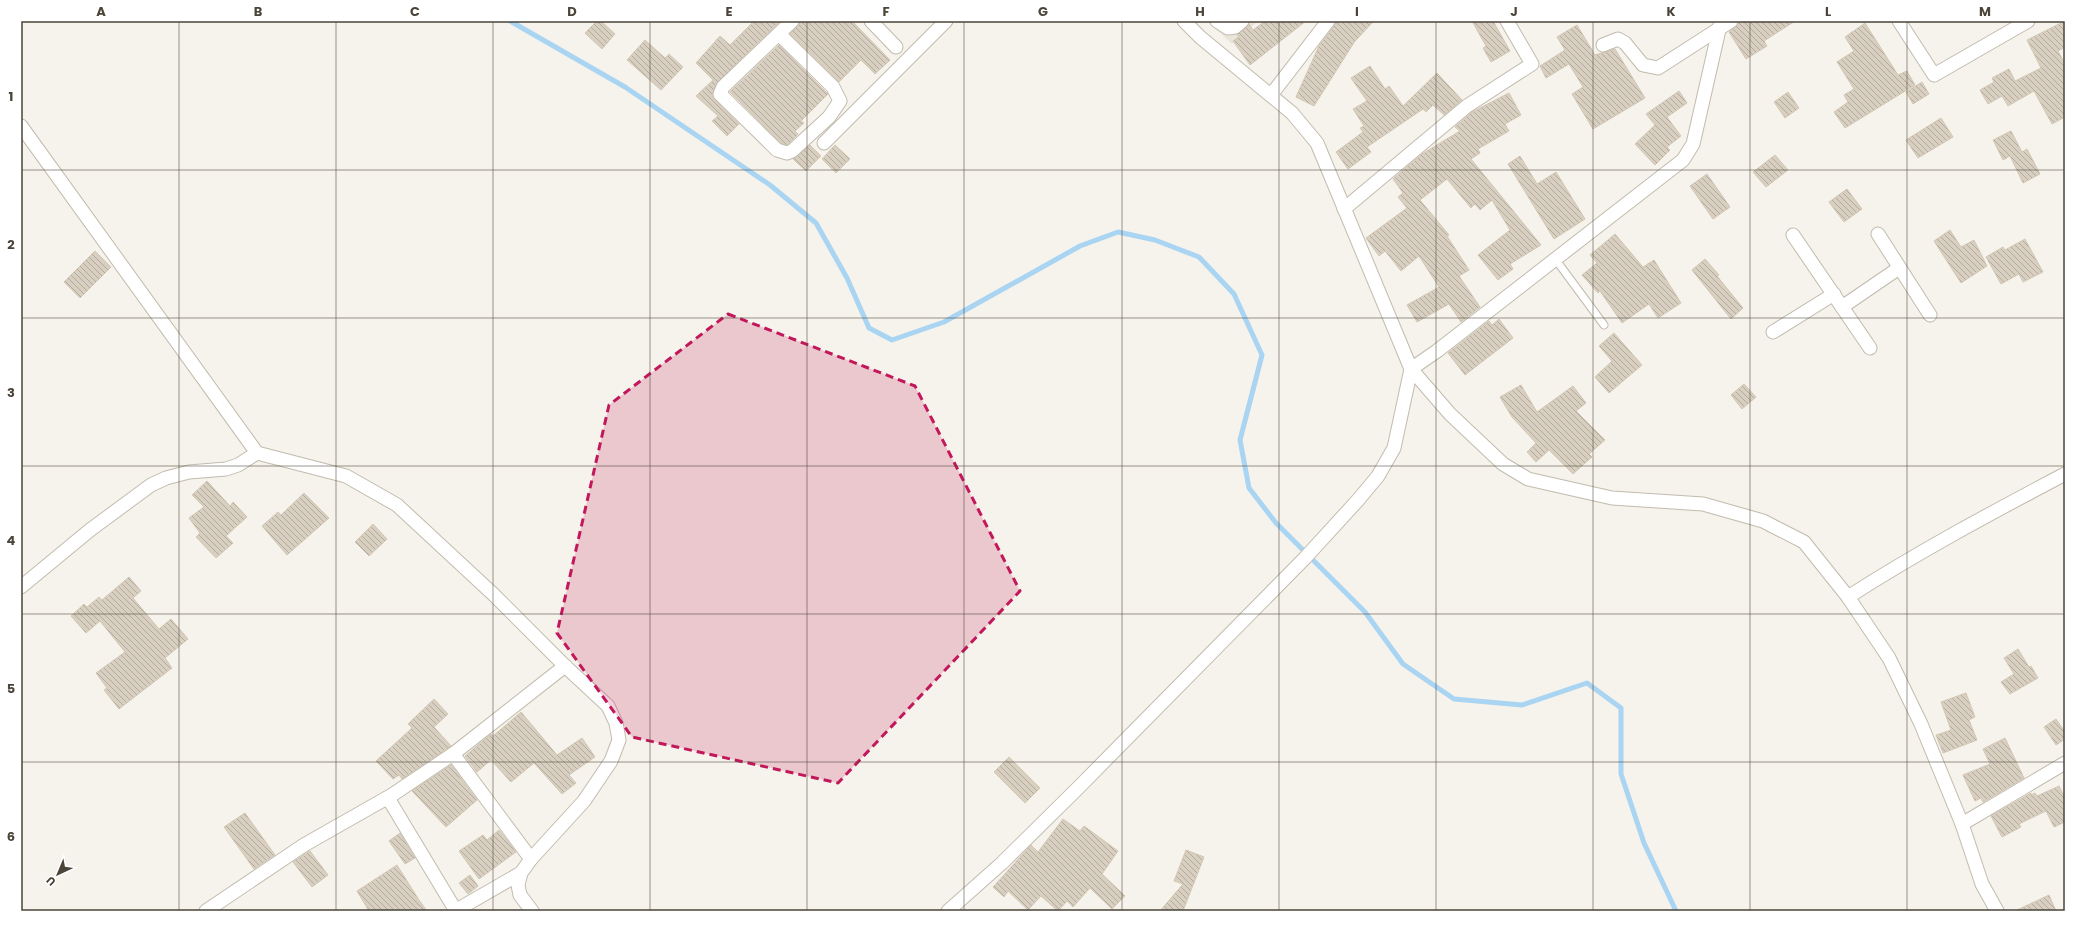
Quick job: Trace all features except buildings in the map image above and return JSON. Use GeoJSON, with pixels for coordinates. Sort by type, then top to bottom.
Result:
{"type":"FeatureCollection","features":[{"type":"Feature","properties":{"kind":"street"},"geometry":{"type":"LineString","coordinates":[[779,34],[834,87],[840,101],[829,117],[792,151],[786,153],[777,150],[720,94],[723,87],[792,21]]}},
{"type":"Feature","properties":{"kind":"street"},"geometry":{"type":"LineString","coordinates":[[871,21],[896,47]]}},
{"type":"Feature","properties":{"kind":"street"},"geometry":{"type":"LineString","coordinates":[[824,143],[946,21]]}},
{"type":"Feature","properties":{"kind":"street"},"geometry":{"type":"LineString","coordinates":[[1184,21],[1200,37],[1292,113],[1317,143],[1411,369],[1450,414],[1502,464],[1528,479],[1612,498],[1703,504],[1763,521],[1804,542],[1848,597],[1889,658],[1921,724],[1962,824],[1982,884],[1997,911]]}},
{"type":"Feature","properties":{"kind":"street"},"geometry":{"type":"LineString","coordinates":[[1217,21],[1228,28],[1235,27],[1242,21]]}},
{"type":"Feature","properties":{"kind":"street"},"geometry":{"type":"LineString","coordinates":[[1271,95],[1328,21]]}},
{"type":"Feature","properties":{"kind":"street"},"geometry":{"type":"LineString","coordinates":[[1344,209],[1467,106],[1532,64],[1507,21]]}},
{"type":"Feature","properties":{"kind":"street"},"geometry":{"type":"LineString","coordinates":[[1603,45],[1618,39],[1625,43],[1643,65],[1658,68],[1720,25],[1731,21]]}},
{"type":"Feature","properties":{"kind":"street"},"geometry":{"type":"LineString","coordinates":[[1899,21],[1934,75],[2028,21]]}},
{"type":"Feature","properties":{"kind":"street"},"geometry":{"type":"LineString","coordinates":[[948,911],[1002,863],[1074,793],[1305,558],[1358,500],[1387,463],[1394,448],[1400,427],[1411,369],[1437,351],[1556,260],[1683,160],[1693,144],[1720,25]]}},
{"type":"Feature","properties":{"kind":"street"},"geometry":{"type":"LineString","coordinates":[[21,126],[257,453],[346,476],[396,505],[493,594],[565,666],[608,706],[616,723],[619,740],[611,761],[584,802],[531,859],[520,873],[456,911],[388,798]]}},
{"type":"Feature","properties":{"kind":"street"},"geometry":{"type":"LineString","coordinates":[[1878,234],[1930,316]]}},
{"type":"Feature","properties":{"kind":"street"},"geometry":{"type":"LineString","coordinates":[[1793,235],[1870,348]]}},
{"type":"Feature","properties":{"kind":"street"},"geometry":{"type":"LineString","coordinates":[[1842,307],[1899,268]]}},
{"type":"Feature","properties":{"kind":"street"},"geometry":{"type":"LineString","coordinates":[[1773,332],[1834,294]]}},
{"type":"Feature","properties":{"kind":"street"},"geometry":{"type":"LineString","coordinates":[[21,587],[90,530],[151,485],[166,478],[190,472],[226,469],[238,466],[257,453]]}},
{"type":"Feature","properties":{"kind":"street"},"geometry":{"type":"LineString","coordinates":[[1848,597],[1901,563],[1961,529],[2065,474]]}},
{"type":"Feature","properties":{"kind":"street"},"geometry":{"type":"LineString","coordinates":[[206,911],[304,845],[388,798],[453,754],[565,666]]}},
{"type":"Feature","properties":{"kind":"street"},"geometry":{"type":"LineString","coordinates":[[453,754],[531,859]]}},
{"type":"Feature","properties":{"kind":"street"},"geometry":{"type":"LineString","coordinates":[[1962,824],[2065,763]]}},
{"type":"Feature","properties":{"kind":"street"},"geometry":{"type":"LineString","coordinates":[[520,873],[518,885],[519,890],[532,911]]}},
{"type":"Feature","properties":{"kind":"lane"},"geometry":{"type":"LineString","coordinates":[[1556,260],[1604,325]]}},
{"type":"Feature","properties":{"kind":"highlighted area"},"geometry":{"type":"Polygon","coordinates":[[[728,314],[915,386],[1020,591],[838,783],[632,737],[557,633],[609,405],[728,314]]]}},
{"type":"Feature","properties":{"kind":"shaded area"},"geometry":{"type":"Polygon","coordinates":[[[1207,21],[1258,21],[1232,44],[1207,21]]]}},
{"type":"Feature","properties":{"kind":"waterway"},"geometry":{"type":"LineString","coordinates":[[510,21],[625,87],[770,185],[816,223],[847,278],[869,328],[892,340],[944,322],[1080,246],[1118,232],[1155,240],[1199,257],[1234,294],[1262,355],[1240,440],[1249,488],[1276,523],[1365,612],[1403,664],[1454,699],[1522,705],[1587,683],[1621,708],[1621,774],[1644,843],[1676,911]]}}]}
